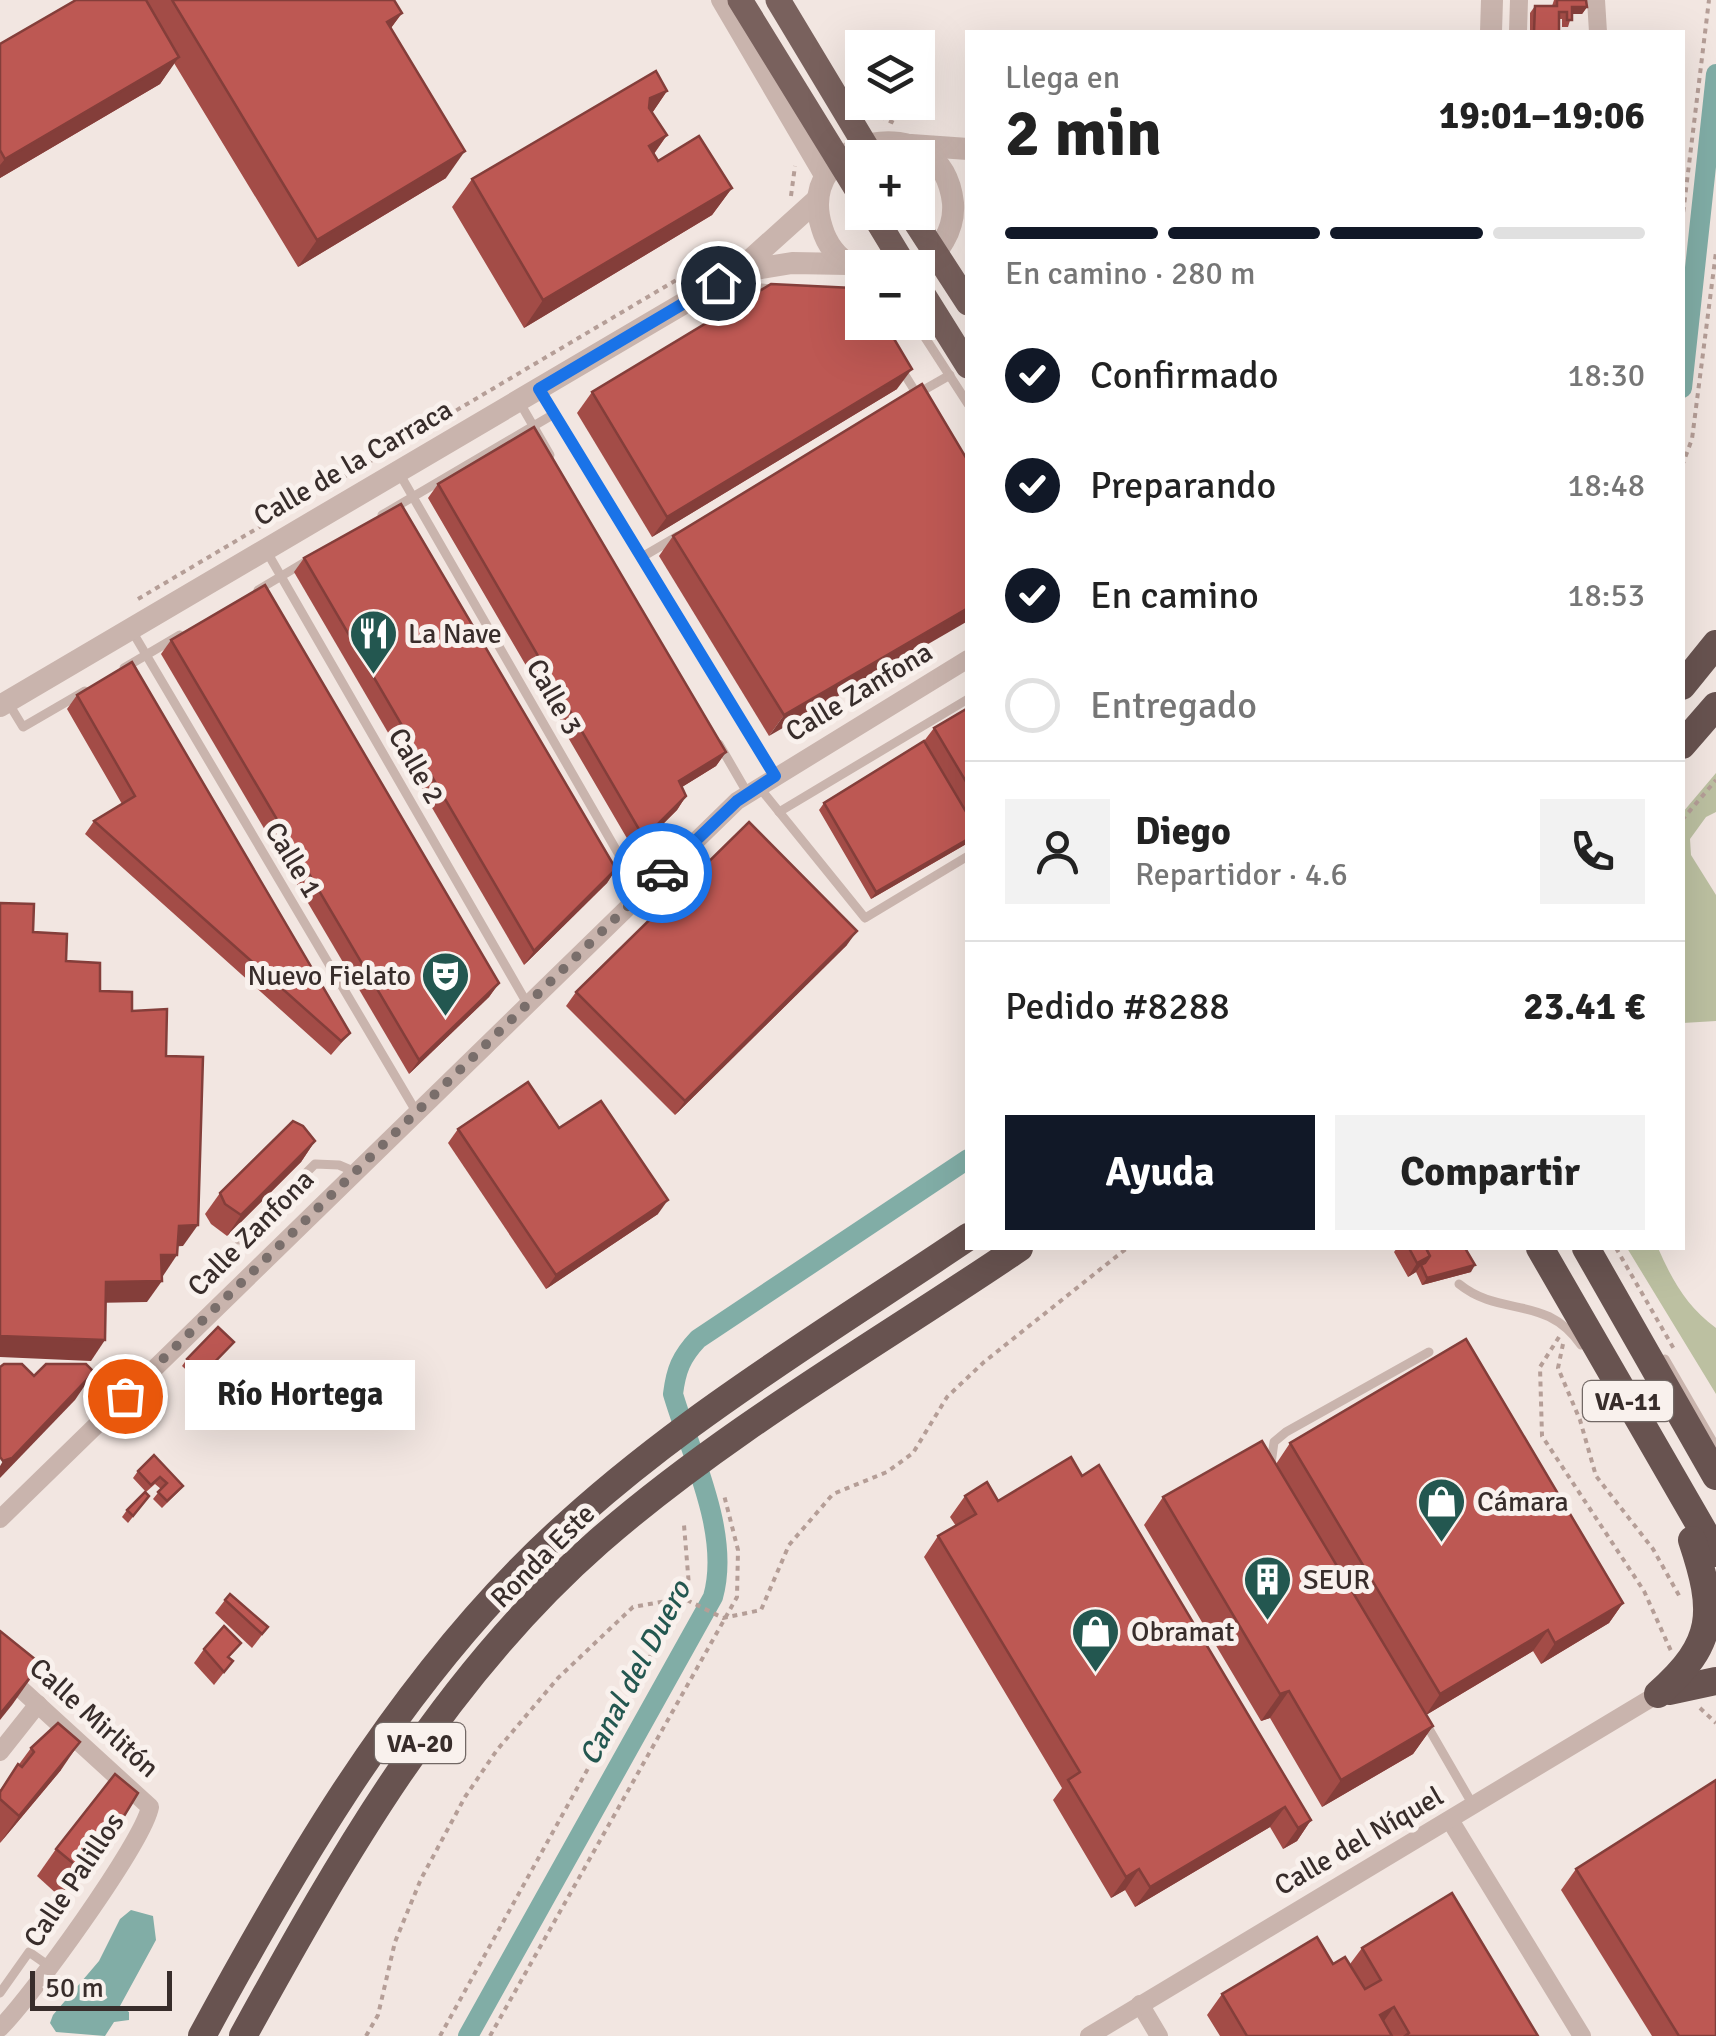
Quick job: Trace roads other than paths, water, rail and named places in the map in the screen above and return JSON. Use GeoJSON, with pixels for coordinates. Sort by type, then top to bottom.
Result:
{"type":"FeatureCollection","features":[{"type":"Feature","properties":{"kind":"highway"},"geometry":{"type":"LineString","coordinates":[[1685,682],[1716,644]]}},
{"type":"Feature","properties":{"kind":"highway"},"geometry":{"type":"LineString","coordinates":[[1685,742],[1716,706]]}},
{"type":"Feature","properties":{"kind":"highway","name":"Ronda Este"},"geometry":{"type":"LineString","coordinates":[[199,2031],[342,1794],[438,1661],[521,1568],[647,1459],[726,1399],[965,1238]]}},
{"type":"Feature","properties":{"kind":"highway","name":"Ronda Este"},"geometry":{"type":"LineString","coordinates":[[243,2036],[384,1792],[465,1683],[598,1542],[738,1436],[1016,1250]]}},
{"type":"Feature","properties":{"kind":"highway","name":"VA-11"},"geometry":{"type":"LineString","coordinates":[[1541,1250],[1716,1554]]}},
{"type":"Feature","properties":{"kind":"highway","name":"VA-11"},"geometry":{"type":"LineString","coordinates":[[1587,1250],[1716,1476]]}},
{"type":"Feature","properties":{"kind":"highway"},"geometry":{"type":"LineString","coordinates":[[1626,1398],[1711,1577],[1709,1633],[1694,1663],[1672,1686]]}},
{"type":"Feature","properties":{"kind":"highway"},"geometry":{"type":"LineString","coordinates":[[1672,1686],[1716,1680]]}},
{"type":"Feature","properties":{"kind":"main road"},"geometry":{"type":"LineString","coordinates":[[740,0],[827,179],[845,189]]}},
{"type":"Feature","properties":{"kind":"main road"},"geometry":{"type":"LineString","coordinates":[[778,0],[849,101],[865,140]]}},
{"type":"Feature","properties":{"kind":"main road"},"geometry":{"type":"LineString","coordinates":[[935,270],[965,300]]}},
{"type":"Feature","properties":{"kind":"main road"},"geometry":{"type":"LineString","coordinates":[[935,322],[958,370]]}},
{"type":"Feature","properties":{"kind":"street"},"geometry":{"type":"LineString","coordinates":[[720,0],[827,179],[825,238],[845,258]]}},
{"type":"Feature","properties":{"kind":"street"},"geometry":{"type":"LineString","coordinates":[[1491,30],[1492,0]]}},
{"type":"Feature","properties":{"kind":"street"},"geometry":{"type":"LineString","coordinates":[[1518,30],[1519,0]]}},
{"type":"Feature","properties":{"kind":"street"},"geometry":{"type":"LineString","coordinates":[[1596,0],[1598,30]]}},
{"type":"Feature","properties":{"kind":"street"},"geometry":{"type":"LineString","coordinates":[[904,135],[936,164],[949,185],[952,222],[933,250]]}},
{"type":"Feature","properties":{"kind":"street"},"geometry":{"type":"LineString","coordinates":[[890,140],[904,135],[965,149]]}},
{"type":"Feature","properties":{"kind":"street","name":"Calle de la Carraca"},"geometry":{"type":"LineString","coordinates":[[4,704],[728,277],[827,179],[845,167]]}},
{"type":"Feature","properties":{"kind":"street"},"geometry":{"type":"LineString","coordinates":[[953,205],[965,183]]}},
{"type":"Feature","properties":{"kind":"street","name":"Calle de la Carraca"},"geometry":{"type":"LineString","coordinates":[[728,277],[792,263],[845,267]]}},
{"type":"Feature","properties":{"kind":"street","name":"Calle Zanfona"},"geometry":{"type":"LineString","coordinates":[[0,1519],[641,893],[760,786],[965,661]]}},
{"type":"Feature","properties":{"kind":"street","name":"Calle Mirlitón"},"geometry":{"type":"LineString","coordinates":[[0,1670],[150,1807]]}},
{"type":"Feature","properties":{"kind":"street","name":"Calle del Níquel"},"geometry":{"type":"LineString","coordinates":[[1088,2036],[1672,1686]]}},
{"type":"Feature","properties":{"kind":"street"},"geometry":{"type":"LineString","coordinates":[[0,1752],[38,1704]]}},
{"type":"Feature","properties":{"kind":"street","name":"Calle Palillos"},"geometry":{"type":"LineString","coordinates":[[0,2028],[49,1966],[148,1820],[150,1807]]}},
{"type":"Feature","properties":{"kind":"street"},"geometry":{"type":"LineString","coordinates":[[1450,1820],[1582,2036]]}},
{"type":"Feature","properties":{"kind":"street"},"geometry":{"type":"LineString","coordinates":[[1140,2004],[1159,2036]]}},
{"type":"Feature","properties":{"kind":"lane"},"geometry":{"type":"LineString","coordinates":[[728,277],[777,289]]}},
{"type":"Feature","properties":{"kind":"lane"},"geometry":{"type":"LineString","coordinates":[[901,404],[958,370],[931,340]]}},
{"type":"Feature","properties":{"kind":"lane"},"geometry":{"type":"LineString","coordinates":[[890,351],[927,410]]}},
{"type":"Feature","properties":{"kind":"lane"},"geometry":{"type":"LineString","coordinates":[[529,395],[554,414],[642,557],[760,786]]}},
{"type":"Feature","properties":{"kind":"lane"},"geometry":{"type":"LineString","coordinates":[[529,395],[534,426],[553,460]]}},
{"type":"Feature","properties":{"kind":"lane"},"geometry":{"type":"LineString","coordinates":[[363,526],[554,414]]}},
{"type":"Feature","properties":{"kind":"lane","name":"Calle 3"},"geometry":{"type":"LineString","coordinates":[[398,471],[641,893]]}},
{"type":"Feature","properties":{"kind":"lane"},"geometry":{"type":"LineString","coordinates":[[642,557],[690,528]]}},
{"type":"Feature","properties":{"kind":"lane","name":"Calle 2"},"geometry":{"type":"LineString","coordinates":[[266,549],[528,1004]]}},
{"type":"Feature","properties":{"kind":"lane"},"geometry":{"type":"LineString","coordinates":[[247,596],[314,556]]}},
{"type":"Feature","properties":{"kind":"lane"},"geometry":{"type":"LineString","coordinates":[[116,673],[197,626]]}},
{"type":"Feature","properties":{"kind":"lane","name":"Calle 1"},"geometry":{"type":"LineString","coordinates":[[131,629],[417,1113]]}},
{"type":"Feature","properties":{"kind":"lane"},"geometry":{"type":"LineString","coordinates":[[4,704],[23,728],[100,682]]}},
{"type":"Feature","properties":{"kind":"lane"},"geometry":{"type":"LineString","coordinates":[[779,812],[965,701]]}},
{"type":"Feature","properties":{"kind":"lane"},"geometry":{"type":"LineString","coordinates":[[709,727],[865,918],[965,858]]}},
{"type":"Feature","properties":{"kind":"lane"},"geometry":{"type":"LineString","coordinates":[[239,1240],[315,1164],[339,1165],[353,1171]]}},
{"type":"Feature","properties":{"kind":"lane"},"geometry":{"type":"LineString","coordinates":[[1601,1250],[1610,1264]]}},
{"type":"Feature","properties":{"kind":"lane"},"geometry":{"type":"LineString","coordinates":[[1459,1284],[1477,1298],[1538,1309],[1567,1324],[1626,1398]]}},
{"type":"Feature","properties":{"kind":"lane"},"geometry":{"type":"LineString","coordinates":[[1658,1347],[1716,1447]]}},
{"type":"Feature","properties":{"kind":"lane"},"geometry":{"type":"LineString","coordinates":[[1272,1469],[1274,1442],[1286,1432],[1430,1352]]}},
{"type":"Feature","properties":{"kind":"lane"},"geometry":{"type":"LineString","coordinates":[[1420,1715],[1473,1806]]}},
{"type":"Feature","properties":{"kind":"lane"},"geometry":{"type":"LineString","coordinates":[[3,1989],[29,1952],[49,1966]]}},
{"type":"Feature","properties":{"kind":"lane"},"geometry":{"type":"LineString","coordinates":[[0,1971],[3,1989]]}},
{"type":"Feature","properties":{"kind":"water"},"geometry":{"type":"Polygon","coordinates":[[[131,1910],[153,1916],[156,1940],[120,2006],[129,2012],[129,2020],[114,2022],[105,2036],[56,2032],[50,2023],[53,2015],[99,1961],[120,1919],[131,1910]]]}},
{"type":"Feature","properties":{"kind":"waterway","name":"Canal del Duero"},"geometry":{"type":"LineString","coordinates":[[1685,360],[1716,74]]}},
{"type":"Feature","properties":{"kind":"waterway","name":"Canal del Duero"},"geometry":{"type":"LineString","coordinates":[[468,2036],[713,1597],[717,1573],[713,1521],[673,1394],[683,1358],[698,1339],[965,1161]]}},
{"type":"Feature","properties":{"kind":"place","name":"La Nave"},"geometry":{"type":"Point","coordinates":[373,676]}},
{"type":"Feature","properties":{"kind":"place","name":"Nuevo Fielato"},"geometry":{"type":"Point","coordinates":[446,1018]}},
{"type":"Feature","properties":{"kind":"place","name":"Río Hortega"},"geometry":{"type":"Point","coordinates":[125,1396]}},
{"type":"Feature","properties":{"kind":"place","name":"Cámara"},"geometry":{"type":"Point","coordinates":[1442,1544]}},
{"type":"Feature","properties":{"kind":"place","name":"SEUR"},"geometry":{"type":"Point","coordinates":[1268,1622]}},
{"type":"Feature","properties":{"kind":"place","name":"Obramat"},"geometry":{"type":"Point","coordinates":[1096,1674]}}]}
